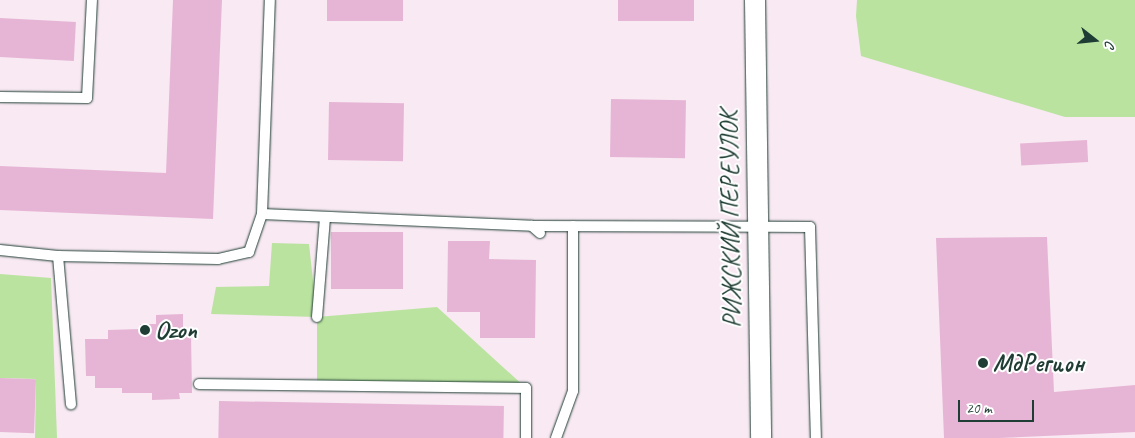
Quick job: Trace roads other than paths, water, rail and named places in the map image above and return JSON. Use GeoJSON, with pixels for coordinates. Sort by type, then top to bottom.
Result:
{"type":"FeatureCollection","features":[{"type":"Feature","properties":{"kind":"street","name":"РИЖСКИЙ ПЕРЕУЛОК"},"geometry":{"type":"LineString","coordinates":[[755,0],[761,438]]}},
{"type":"Feature","properties":{"kind":"lane"},"geometry":{"type":"LineString","coordinates":[[0,97],[87,98],[92,0]]}},
{"type":"Feature","properties":{"kind":"lane"},"geometry":{"type":"LineString","coordinates":[[0,250],[58,256],[218,259],[249,252],[262,214],[270,0]]}},
{"type":"Feature","properties":{"kind":"lane"},"geometry":{"type":"LineString","coordinates":[[262,214],[536,229],[573,226],[810,227],[816,438]]}},
{"type":"Feature","properties":{"kind":"lane"},"geometry":{"type":"LineString","coordinates":[[317,317],[325,218]]}},
{"type":"Feature","properties":{"kind":"lane"},"geometry":{"type":"LineString","coordinates":[[556,438],[573,391],[573,226]]}},
{"type":"Feature","properties":{"kind":"lane"},"geometry":{"type":"LineString","coordinates":[[58,256],[71,404]]}},
{"type":"Feature","properties":{"kind":"lane"},"geometry":{"type":"LineString","coordinates":[[199,384],[526,388],[526,438]]}},
{"type":"Feature","properties":{"kind":"place","name":"Ozon"},"geometry":{"type":"Point","coordinates":[145,330]}},
{"type":"Feature","properties":{"kind":"place","name":"МдРегион"},"geometry":{"type":"Point","coordinates":[983,363]}}]}
